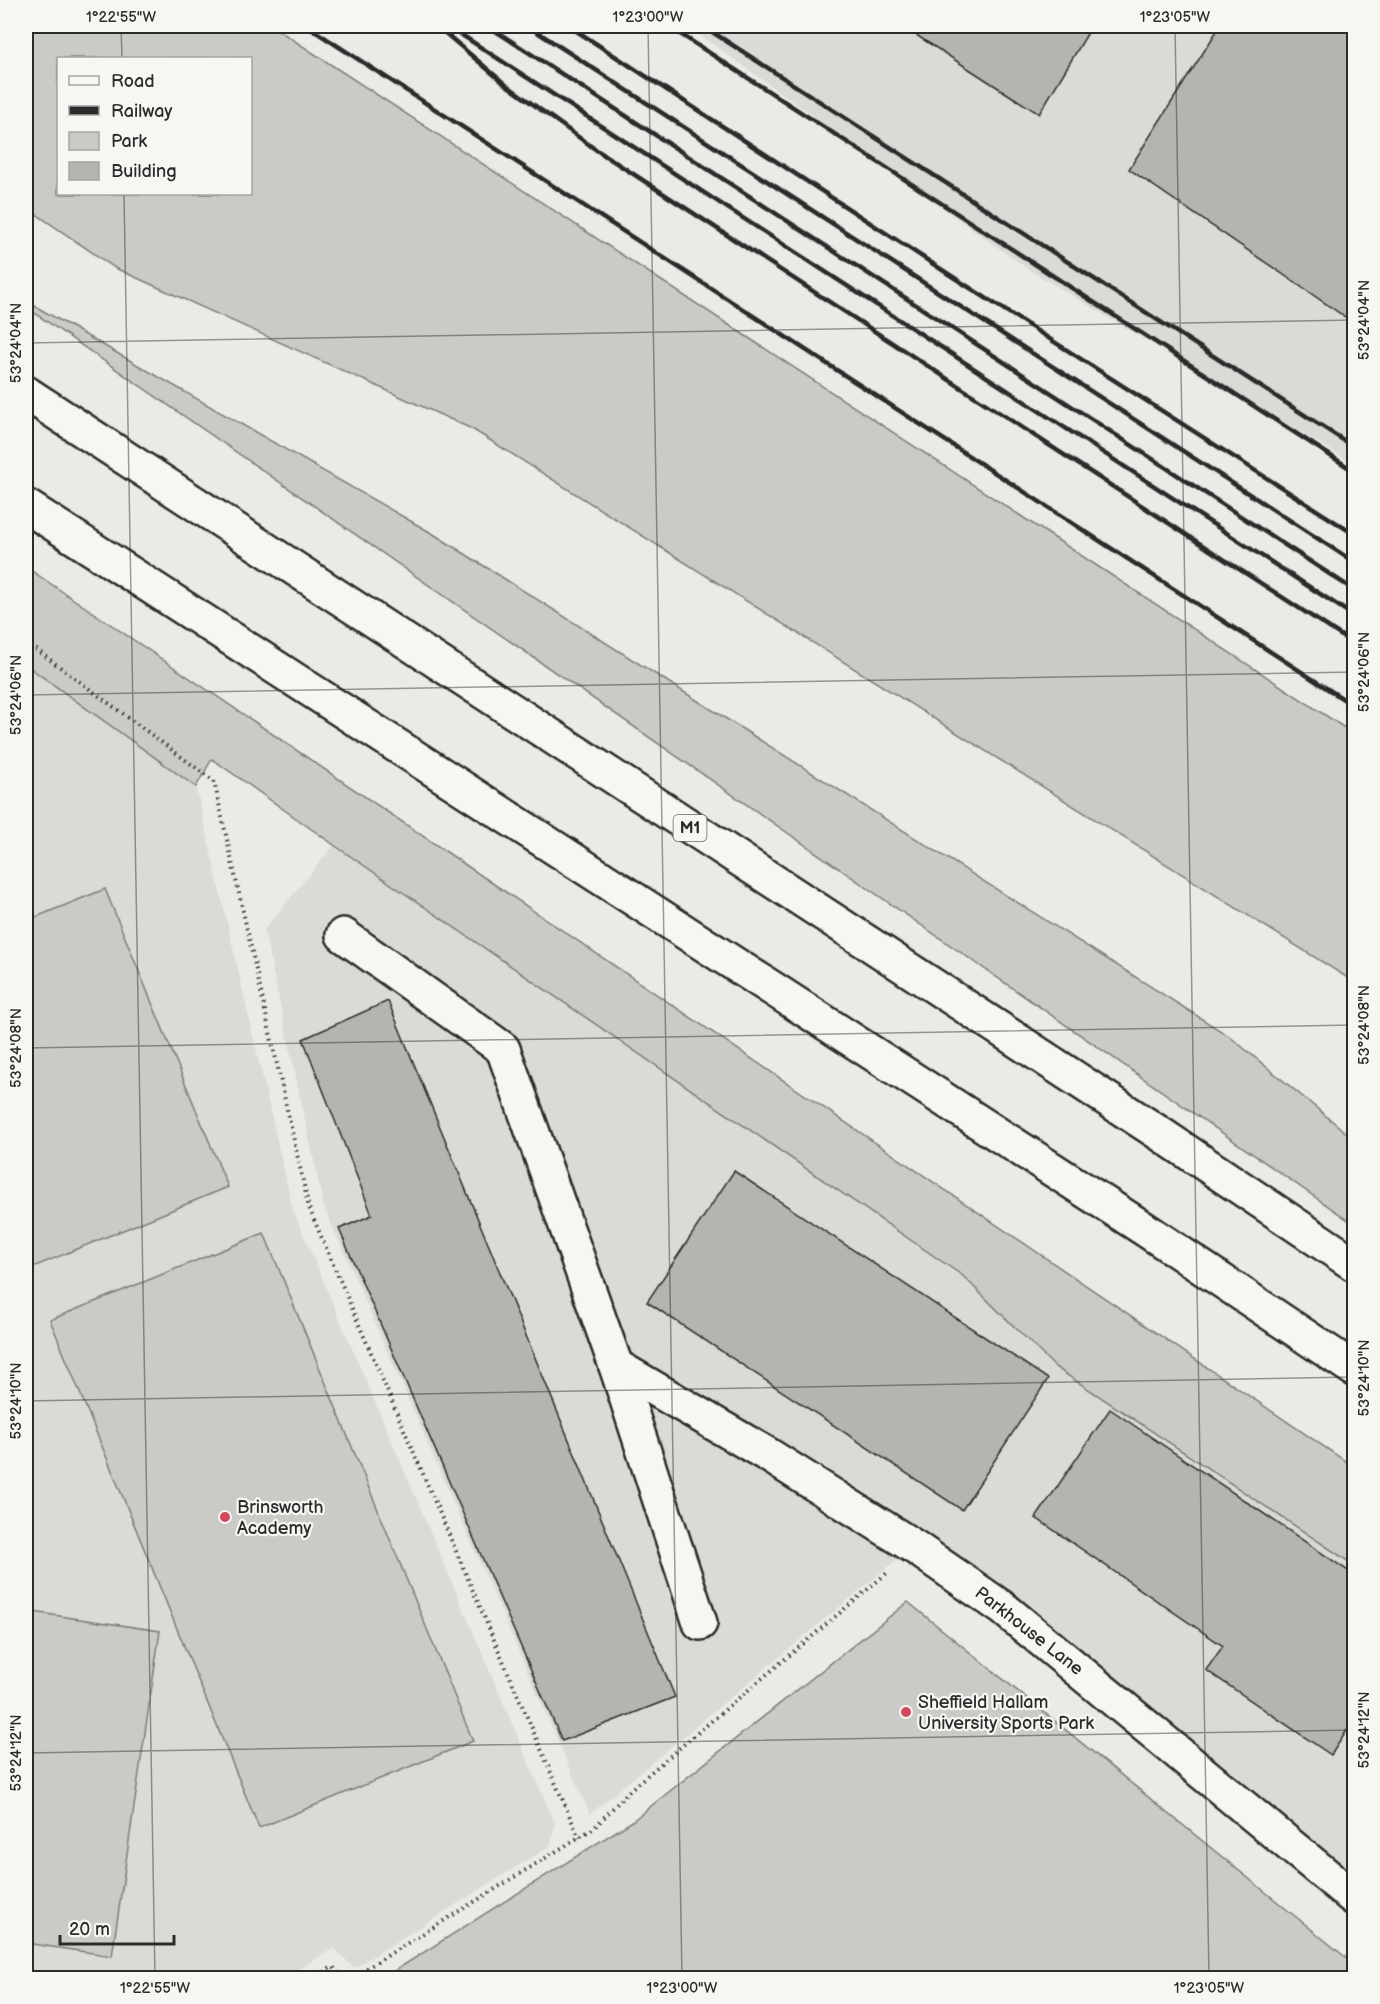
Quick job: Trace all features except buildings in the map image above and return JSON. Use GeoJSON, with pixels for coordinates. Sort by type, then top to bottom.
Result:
{"type":"FeatureCollection","features":[{"type":"Feature","properties":{"kind":"main road","name":"M1"},"geometry":{"type":"LineString","coordinates":[[26,393],[1162,1135],[1354,1264]]}},
{"type":"Feature","properties":{"kind":"main road"},"geometry":{"type":"LineString","coordinates":[[26,506],[1136,1223],[1354,1370]]}},
{"type":"Feature","properties":{"kind":"main road"},"geometry":{"type":"LineString","coordinates":[[342,934],[503,1049],[616,1366],[700,1623]]}},
{"type":"Feature","properties":{"kind":"main road","name":"Parkhouse Lane"},"geometry":{"type":"LineString","coordinates":[[616,1366],[770,1456],[916,1548],[1004,1609],[1354,1898]]}},
{"type":"Feature","properties":{"kind":"path"},"geometry":{"type":"LineString","coordinates":[[26,642],[214,781],[309,1208],[579,1838]]}},
{"type":"Feature","properties":{"kind":"path"},"geometry":{"type":"LineString","coordinates":[[351,1978],[594,1828],[631,1789],[916,1548]]}},
{"type":"Feature","properties":{"kind":"path"},"geometry":{"type":"LineString","coordinates":[[313,1978],[333,1967],[344,1978]]}},
{"type":"Feature","properties":{"kind":"shaded area"},"geometry":{"type":"Polygon","coordinates":[[[687,26],[1354,26],[1354,464],[1031,271],[687,26]]]}},
{"type":"Feature","properties":{"kind":"shaded area","name":"Brinsworth Academy"},"geometry":{"type":"Polygon","coordinates":[[[26,665],[196,787],[293,1210],[555,1824],[550,1846],[354,1968],[334,1948],[284,1978],[26,1978],[26,665]]]}},
{"type":"Feature","properties":{"kind":"shaded area"},"geometry":{"type":"Polygon","coordinates":[[[334,845],[963,1276],[1055,1367],[1354,1565],[1354,1905],[913,1546],[590,1814],[324,1207],[264,930],[334,845]]]}},
{"type":"Feature","properties":{"kind":"green space"},"geometry":{"type":"Polygon","coordinates":[[[26,26],[272,26],[1354,734],[1354,982],[472,429],[115,268],[26,207],[26,26]]]}},
{"type":"Feature","properties":{"kind":"green space"},"geometry":{"type":"Polygon","coordinates":[[[26,301],[435,535],[1229,1036],[1354,1139],[1354,1224],[26,307],[26,301]]]}},
{"type":"Feature","properties":{"kind":"green space"},"geometry":{"type":"Polygon","coordinates":[[[26,567],[1354,1467],[1354,1565],[1055,1367],[963,1276],[212,759],[196,787],[26,665],[26,567]]]}},
{"type":"Feature","properties":{"kind":"green space"},"geometry":{"type":"Polygon","coordinates":[[[105,889],[228,1187],[26,1270],[26,921],[105,889]]]}},
{"type":"Feature","properties":{"kind":"green space"},"geometry":{"type":"Polygon","coordinates":[[[264,1233],[473,1741],[259,1828],[50,1320],[264,1233]]]}},
{"type":"Feature","properties":{"kind":"green space","name":"Sheffield Hallam University Sports Park"},"geometry":{"type":"Polygon","coordinates":[[[908,1602],[1354,1964],[1354,1978],[383,1978],[631,1822],[908,1602]]]}},
{"type":"Feature","properties":{"kind":"green space"},"geometry":{"type":"Polygon","coordinates":[[[26,1611],[160,1631],[112,1956],[26,1943],[26,1611]]]}},
{"type":"Feature","properties":{"kind":"railway"},"geometry":{"type":"LineString","coordinates":[[307,26],[1354,706]]}},
{"type":"Feature","properties":{"kind":"railway"},"geometry":{"type":"LineString","coordinates":[[437,26],[505,84],[595,149],[1354,644]]}},
{"type":"Feature","properties":{"kind":"railway"},"geometry":{"type":"LineString","coordinates":[[448,26],[1354,616]]}},
{"type":"Feature","properties":{"kind":"railway"},"geometry":{"type":"LineString","coordinates":[[488,26],[1354,590]]}},
{"type":"Feature","properties":{"kind":"railway"},"geometry":{"type":"LineString","coordinates":[[528,26],[1354,562]]}},
{"type":"Feature","properties":{"kind":"railway"},"geometry":{"type":"LineString","coordinates":[[569,26],[950,275],[1354,534]]}},
{"type":"Feature","properties":{"kind":"railway"},"geometry":{"type":"LineString","coordinates":[[668,26],[1354,471]]}},
{"type":"Feature","properties":{"kind":"railway"},"geometry":{"type":"LineString","coordinates":[[703,26],[1354,447]]}},
{"type":"Feature","properties":{"kind":"place","name":"Brinsworth Academy"},"geometry":{"type":"Point","coordinates":[225,1517]}},
{"type":"Feature","properties":{"kind":"place","name":"Sheffield Hallam University Sports Park"},"geometry":{"type":"Point","coordinates":[906,1712]}}]}
